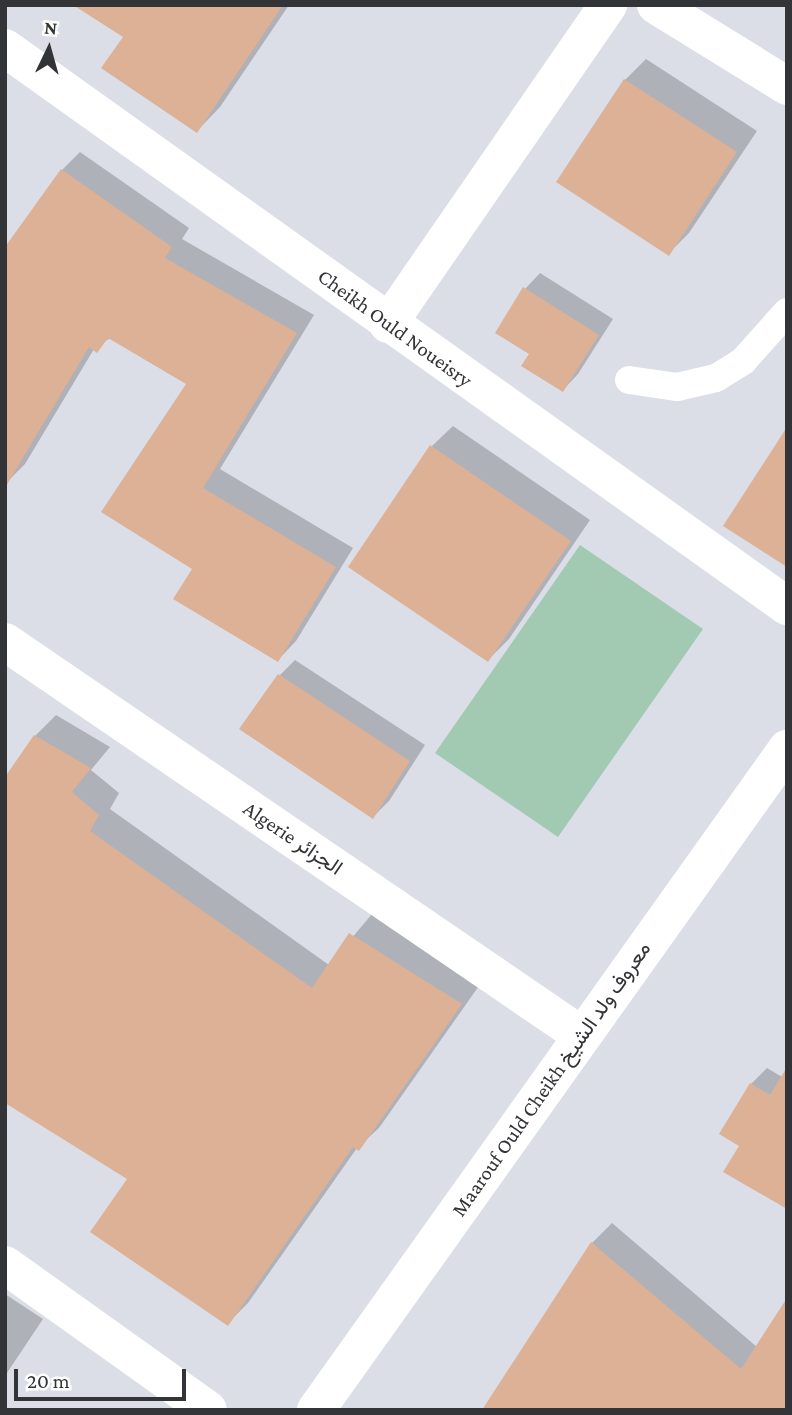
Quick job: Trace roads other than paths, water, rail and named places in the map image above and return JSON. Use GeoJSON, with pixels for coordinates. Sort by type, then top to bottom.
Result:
{"type":"FeatureCollection","features":[{"type":"Feature","properties":{"kind":"street"},"geometry":{"type":"LineString","coordinates":[[388,324],[608,5]]}},
{"type":"Feature","properties":{"kind":"street"},"geometry":{"type":"LineString","coordinates":[[656,5],[787,86]]}},
{"type":"Feature","properties":{"kind":"street","name":"Cheikh Ould Noueisry"},"geometry":{"type":"LineString","coordinates":[[5,48],[388,324],[787,606]]}},
{"type":"Feature","properties":{"kind":"street","name":"Algerie الجزائر"},"geometry":{"type":"LineString","coordinates":[[5,642],[581,1035]]}},
{"type":"Feature","properties":{"kind":"street","name":"Maarouf Ould Cheikh معروف ولد الشيخ"},"geometry":{"type":"LineString","coordinates":[[316,1410],[787,749]]}},
{"type":"Feature","properties":{"kind":"street"},"geometry":{"type":"LineString","coordinates":[[5,1265],[208,1410]]}},
{"type":"Feature","properties":{"kind":"lane"},"geometry":{"type":"LineString","coordinates":[[629,380],[677,387],[716,378],[743,361],[787,312]]}}]}
